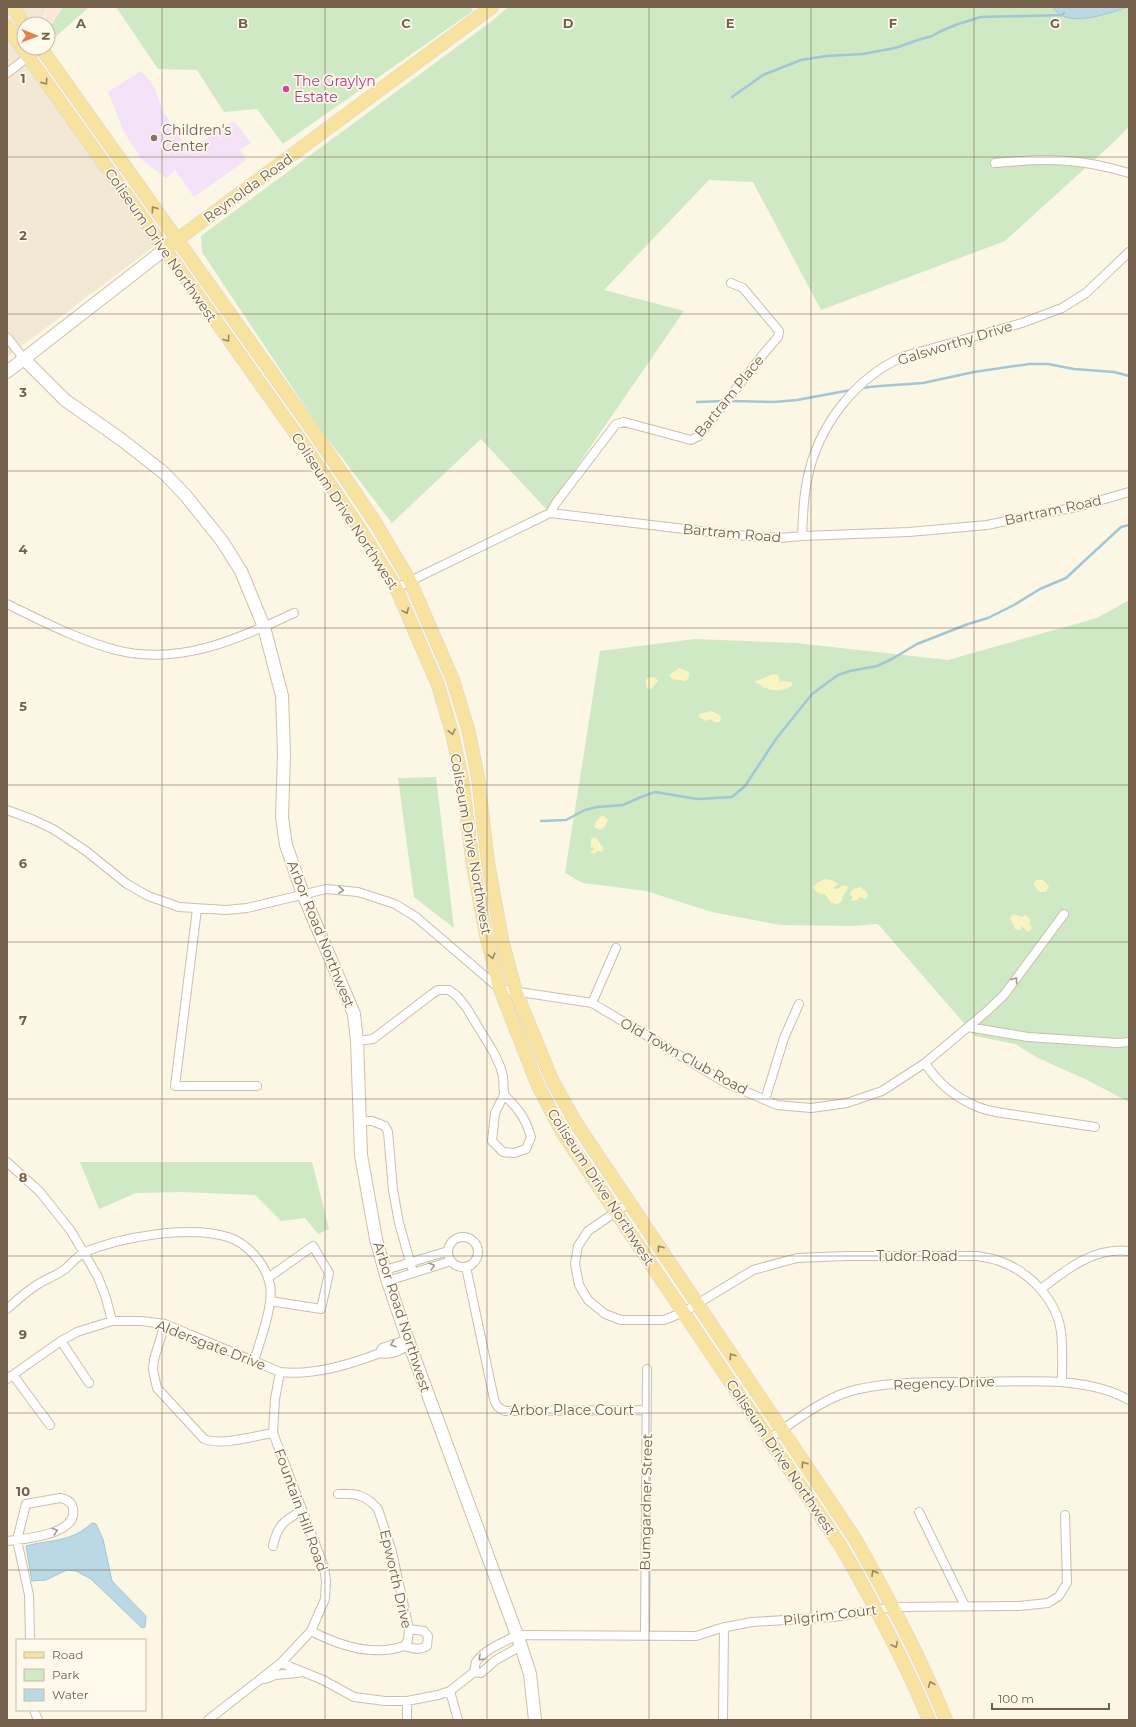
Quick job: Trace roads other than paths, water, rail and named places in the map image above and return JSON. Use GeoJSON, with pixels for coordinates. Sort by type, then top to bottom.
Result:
{"type":"FeatureCollection","features":[{"type":"Feature","properties":{"kind":"main road"},"geometry":{"type":"LineString","coordinates":[[13,7],[19,16]]}},
{"type":"Feature","properties":{"kind":"main road","name":"Reynolda Road"},"geometry":{"type":"LineString","coordinates":[[164,250],[492,7]]}},
{"type":"Feature","properties":{"kind":"main road","name":"Coliseum Drive Northwest"},"geometry":{"type":"LineString","coordinates":[[7,27],[301,441],[361,531],[396,588],[438,685],[452,733],[462,779],[473,865],[486,935],[500,989],[538,1086],[562,1132],[840,1545],[878,1610],[916,1688],[929,1720]]}},
{"type":"Feature","properties":{"kind":"main road","name":"Coliseum Drive Northwest"},"geometry":{"type":"LineString","coordinates":[[46,56],[314,432],[375,522],[410,581],[454,680],[468,729],[478,776],[488,863],[502,940],[516,992],[552,1080],[576,1124],[854,1537],[894,1607],[930,1681],[946,1720]]}},
{"type":"Feature","properties":{"kind":"street"},"geometry":{"type":"LineString","coordinates":[[7,73],[30,56]]}},
{"type":"Feature","properties":{"kind":"street"},"geometry":{"type":"LineString","coordinates":[[996,163],[1036,160],[1063,160],[1090,163],[1129,173]]}},
{"type":"Feature","properties":{"kind":"street","name":"Reynolda Road"},"geometry":{"type":"LineString","coordinates":[[7,372],[164,250]]}},
{"type":"Feature","properties":{"kind":"street","name":"Galsworthy Drive"},"geometry":{"type":"LineString","coordinates":[[802,536],[807,480],[820,442],[833,417],[869,377],[889,363],[905,356],[1022,323],[1062,308],[1086,293],[1129,252]]}},
{"type":"Feature","properties":{"kind":"street","name":"Bartram Place"},"geometry":{"type":"LineString","coordinates":[[550,513],[616,424],[624,422],[691,440],[700,436],[778,337],[779,331],[743,288],[731,283]]}},
{"type":"Feature","properties":{"kind":"street","name":"Arbor Road Northwest"},"geometry":{"type":"LineString","coordinates":[[7,337],[24,359],[65,400],[122,440],[158,468],[186,496],[222,541],[241,571],[264,627],[282,696],[283,831],[286,845],[303,894],[348,996],[354,1014],[357,1041],[361,1155],[376,1239],[386,1275],[409,1343],[520,1640],[530,1674],[535,1720]]}},
{"type":"Feature","properties":{"kind":"street","name":"Bartram Road"},"geometry":{"type":"LineString","coordinates":[[550,513],[735,535],[780,538],[909,532],[987,525],[1081,506],[1129,492]]}},
{"type":"Feature","properties":{"kind":"street"},"geometry":{"type":"LineString","coordinates":[[396,588],[550,513]]}},
{"type":"Feature","properties":{"kind":"street"},"geometry":{"type":"LineString","coordinates":[[7,604],[76,636],[100,645],[131,653],[145,654],[163,654],[206,649],[223,644],[294,613]]}},
{"type":"Feature","properties":{"kind":"street"},"geometry":{"type":"LineString","coordinates":[[7,810],[34,820],[75,842],[127,884],[148,896],[179,907],[226,910],[247,908],[326,889],[372,895],[405,908],[500,989]]}},
{"type":"Feature","properties":{"kind":"street"},"geometry":{"type":"LineString","coordinates":[[197,909],[175,1086],[257,1086]]}},
{"type":"Feature","properties":{"kind":"street","name":"Old Town Club Road"},"geometry":{"type":"LineString","coordinates":[[500,989],[592,1003],[726,1082],[777,1105],[811,1108],[847,1103],[882,1091],[925,1063],[990,1009],[1004,995],[1064,914]]}},
{"type":"Feature","properties":{"kind":"street"},"geometry":{"type":"LineString","coordinates":[[592,1003],[616,948]]}},
{"type":"Feature","properties":{"kind":"street"},"geometry":{"type":"LineString","coordinates":[[357,1041],[373,1039],[438,990],[449,990],[457,996],[466,1007],[494,1053],[503,1076],[504,1095],[495,1113],[492,1141],[502,1152],[514,1153],[526,1149],[531,1137],[527,1123],[519,1110],[504,1095]]}},
{"type":"Feature","properties":{"kind":"street"},"geometry":{"type":"LineString","coordinates":[[765,1100],[784,1038],[799,1004]]}},
{"type":"Feature","properties":{"kind":"street"},"geometry":{"type":"LineString","coordinates":[[968,1027],[1028,1038],[1118,1043],[1129,1042]]}},
{"type":"Feature","properties":{"kind":"street"},"geometry":{"type":"LineString","coordinates":[[925,1063],[932,1075],[942,1085],[979,1108],[1095,1127]]}},
{"type":"Feature","properties":{"kind":"street"},"geometry":{"type":"LineString","coordinates":[[360,1122],[372,1121],[385,1126],[388,1132],[393,1190],[399,1223],[413,1272]]}},
{"type":"Feature","properties":{"kind":"street"},"geometry":{"type":"LineString","coordinates":[[7,1162],[40,1192],[71,1231],[98,1277],[106,1298],[112,1321]]}},
{"type":"Feature","properties":{"kind":"street","name":"Tudor Road"},"geometry":{"type":"LineString","coordinates":[[629,1203],[588,1231],[576,1253],[576,1274],[579,1285],[588,1300],[604,1314],[621,1320],[664,1320],[684,1312],[753,1270],[797,1258],[846,1256],[978,1256],[999,1260],[1021,1271],[1041,1289],[1054,1308],[1059,1321],[1062,1349],[1062,1381]]}},
{"type":"Feature","properties":{"kind":"street"},"geometry":{"type":"LineString","coordinates":[[7,1309],[39,1283],[64,1270],[83,1253],[116,1242],[148,1236],[188,1233],[217,1234],[230,1237],[251,1252],[266,1270],[270,1285],[270,1301],[254,1361]]}},
{"type":"Feature","properties":{"kind":"street"},"geometry":{"type":"LineString","coordinates":[[466,1238],[475,1243],[478,1257],[472,1265],[458,1267],[451,1261],[448,1251],[456,1239],[466,1238]]}},
{"type":"Feature","properties":{"kind":"street"},"geometry":{"type":"LineString","coordinates":[[268,1278],[314,1246],[329,1273],[321,1309],[270,1301]]}},
{"type":"Feature","properties":{"kind":"street"},"geometry":{"type":"LineString","coordinates":[[1041,1289],[1066,1269],[1091,1256],[1112,1250],[1129,1251]]}},
{"type":"Feature","properties":{"kind":"street"},"geometry":{"type":"LineString","coordinates":[[386,1275],[411,1262],[448,1251]]}},
{"type":"Feature","properties":{"kind":"street"},"geometry":{"type":"LineString","coordinates":[[386,1275],[413,1272],[451,1261]]}},
{"type":"Feature","properties":{"kind":"street","name":"Arbor Place Court"},"geometry":{"type":"LineString","coordinates":[[466,1267],[494,1399],[496,1406],[499,1409],[505,1411],[647,1410]]}},
{"type":"Feature","properties":{"kind":"street","name":"Aldersgate Drive"},"geometry":{"type":"LineString","coordinates":[[10,1377],[61,1341],[77,1332],[112,1321],[141,1321],[165,1324],[280,1372],[292,1373],[337,1367],[380,1353],[385,1355],[406,1348],[409,1343]]}},
{"type":"Feature","properties":{"kind":"street"},"geometry":{"type":"LineString","coordinates":[[165,1324],[154,1358],[153,1370],[155,1384],[204,1439],[211,1442],[221,1442],[273,1433]]}},
{"type":"Feature","properties":{"kind":"street"},"geometry":{"type":"LineString","coordinates":[[61,1341],[89,1383]]}},
{"type":"Feature","properties":{"kind":"street","name":"Bumgardner Street"},"geometry":{"type":"LineString","coordinates":[[645,1635],[647,1369]]}},
{"type":"Feature","properties":{"kind":"street","name":"Fountain Hill Road"},"geometry":{"type":"LineString","coordinates":[[208,1720],[280,1663],[311,1631],[325,1599],[326,1581],[319,1550],[302,1511],[273,1433],[275,1399],[280,1372]]}},
{"type":"Feature","properties":{"kind":"street"},"geometry":{"type":"LineString","coordinates":[[10,1377],[50,1425]]}},
{"type":"Feature","properties":{"kind":"street","name":"Regency Drive"},"geometry":{"type":"LineString","coordinates":[[769,1439],[812,1410],[839,1395],[858,1389],[910,1382],[1062,1381],[1100,1389],[1129,1400]]}},
{"type":"Feature","properties":{"kind":"street","name":"Epworth Drive"},"geometry":{"type":"LineString","coordinates":[[311,1631],[327,1639],[351,1647],[386,1650],[404,1646],[408,1640],[409,1629],[392,1552],[378,1509],[373,1503],[357,1494],[338,1494]]}},
{"type":"Feature","properties":{"kind":"street"},"geometry":{"type":"LineString","coordinates":[[7,1541],[17,1540],[48,1534],[64,1528],[72,1520],[73,1509],[70,1503],[66,1499],[60,1498],[26,1504],[17,1540],[30,1595],[30,1639]]}},
{"type":"Feature","properties":{"kind":"street"},"geometry":{"type":"LineString","coordinates":[[273,1546],[275,1537],[284,1522],[302,1511]]}},
{"type":"Feature","properties":{"kind":"street"},"geometry":{"type":"LineString","coordinates":[[919,1512],[965,1606]]}},
{"type":"Feature","properties":{"kind":"street","name":"Pilgrim Court"},"geometry":{"type":"LineString","coordinates":[[520,1640],[645,1635],[696,1636],[724,1627],[752,1622],[833,1617],[894,1607],[1040,1604],[1054,1600],[1064,1590],[1068,1576],[1066,1515]]}},
{"type":"Feature","properties":{"kind":"street"},"geometry":{"type":"LineString","coordinates":[[723,1720],[724,1627]]}},
{"type":"Feature","properties":{"kind":"street"},"geometry":{"type":"LineString","coordinates":[[404,1646],[415,1649],[422,1649],[427,1646],[428,1636],[424,1631],[409,1629]]}},
{"type":"Feature","properties":{"kind":"street"},"geometry":{"type":"LineString","coordinates":[[280,1663],[323,1680],[354,1697],[385,1701],[407,1701],[450,1691],[474,1672],[476,1663],[495,1647],[520,1640]]}},
{"type":"Feature","properties":{"kind":"street"},"geometry":{"type":"LineString","coordinates":[[474,1672],[481,1673],[520,1640]]}},
{"type":"Feature","properties":{"kind":"street"},"geometry":{"type":"LineString","coordinates":[[495,1647],[500,1657]]}},
{"type":"Feature","properties":{"kind":"street"},"geometry":{"type":"LineString","coordinates":[[257,1682],[275,1675],[293,1672],[305,1673]]}},
{"type":"Feature","properties":{"kind":"street"},"geometry":{"type":"LineString","coordinates":[[450,1691],[458,1720]]}},
{"type":"Feature","properties":{"kind":"street"},"geometry":{"type":"LineString","coordinates":[[407,1701],[407,1720]]}},
{"type":"Feature","properties":{"kind":"water"},"geometry":{"type":"Polygon","coordinates":[[[1053,7],[1128,7],[1099,16],[1077,19],[1068,18],[1059,14],[1053,7]]]}},
{"type":"Feature","properties":{"kind":"water"},"geometry":{"type":"Polygon","coordinates":[[[92,1523],[96,1524],[103,1539],[112,1581],[146,1616],[145,1627],[142,1628],[91,1579],[76,1571],[67,1570],[46,1580],[32,1581],[26,1546],[68,1537],[76,1534],[92,1523]]]}},
{"type":"Feature","properties":{"kind":"waterway"},"geometry":{"type":"LineString","coordinates":[[732,97],[763,75],[801,60],[826,56],[863,54],[895,48],[932,36],[958,24],[981,17],[1062,15],[1064,13]]}},
{"type":"Feature","properties":{"kind":"waterway"},"geometry":{"type":"LineString","coordinates":[[860,388],[923,383],[974,372],[1029,364],[1048,364],[1074,369],[1114,372],[1129,376]]}},
{"type":"Feature","properties":{"kind":"waterway"},"geometry":{"type":"LineString","coordinates":[[730,401],[774,402],[797,400],[851,390]]}},
{"type":"Feature","properties":{"kind":"waterway"},"geometry":{"type":"LineString","coordinates":[[697,402],[725,401]]}},
{"type":"Feature","properties":{"kind":"waterway"},"geometry":{"type":"LineString","coordinates":[[541,821],[566,820],[585,810],[597,807],[623,805],[655,792],[697,799],[732,797],[745,786],[776,739],[812,694],[838,675],[877,666],[917,644],[968,624],[988,618],[1014,605],[1040,589],[1066,578],[1121,527],[1129,525]]}},
{"type":"Feature","properties":{"kind":"place","name":"The Graylyn Estate"},"geometry":{"type":"Point","coordinates":[286,89]}},
{"type":"Feature","properties":{"kind":"place","name":"Children's Center"},"geometry":{"type":"Point","coordinates":[154,138]}}]}
